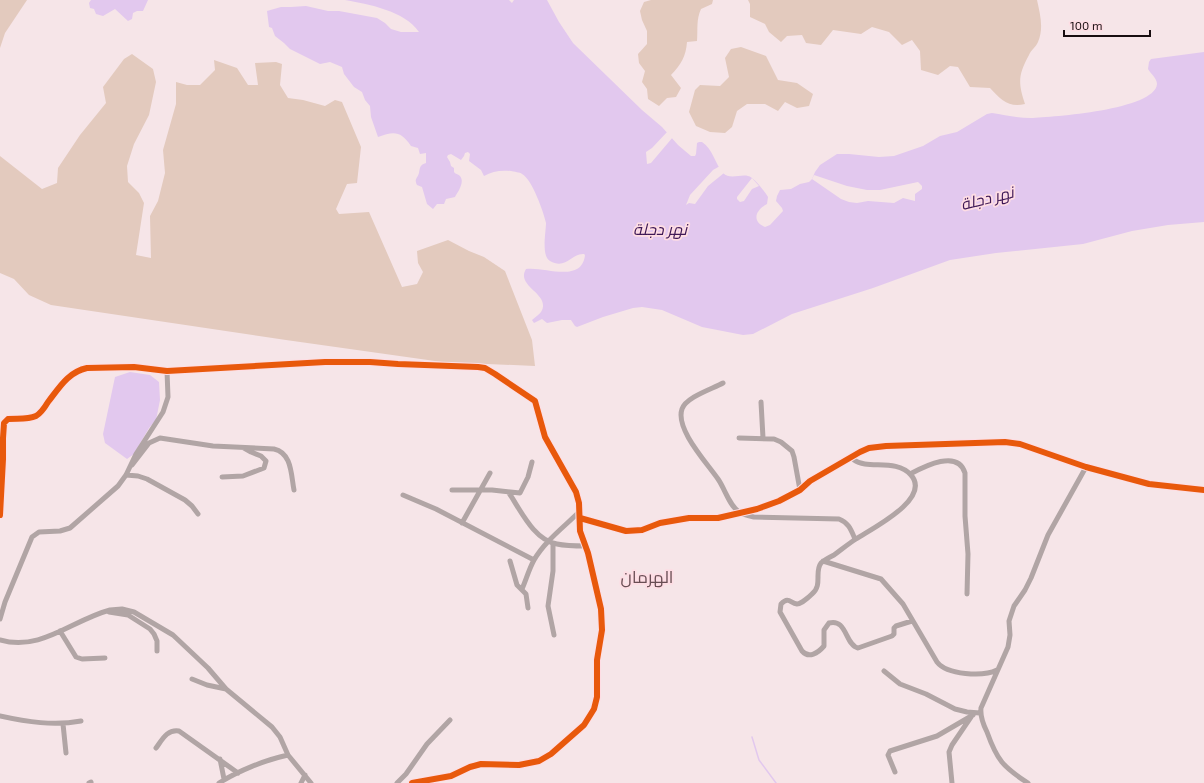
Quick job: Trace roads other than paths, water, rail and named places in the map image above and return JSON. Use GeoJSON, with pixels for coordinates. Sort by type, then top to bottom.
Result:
{"type":"FeatureCollection","features":[{"type":"Feature","properties":{"kind":"street"},"geometry":{"type":"LineString","coordinates":[[0,515],[1,436],[5,420],[36,416],[64,381],[80,369],[134,367],[167,371],[325,362],[370,362],[468,366],[485,368],[530,397],[535,401],[545,437],[576,492],[580,512],[580,531],[586,546],[601,609],[602,638],[597,660],[597,697],[594,709],[588,720],[551,754],[539,761],[512,765],[481,764],[470,767],[451,776],[412,783]]}},
{"type":"Feature","properties":{"kind":"street"},"geometry":{"type":"LineString","coordinates":[[0,620],[5,602],[32,537],[39,532],[60,531],[70,528],[114,491],[126,475],[136,454],[163,412],[168,397],[167,371]]}},
{"type":"Feature","properties":{"kind":"street"},"geometry":{"type":"LineString","coordinates":[[723,383],[690,399],[685,404],[681,416],[691,442],[718,480],[733,506],[739,512],[754,517],[835,518],[844,521],[850,528],[855,539]]}},
{"type":"Feature","properties":{"kind":"street"},"geometry":{"type":"LineString","coordinates":[[761,402],[763,438]]}},
{"type":"Feature","properties":{"kind":"street"},"geometry":{"type":"LineString","coordinates":[[129,469],[149,443],[160,438],[205,445],[274,449],[282,452],[288,462],[294,490]]}},
{"type":"Feature","properties":{"kind":"street"},"geometry":{"type":"LineString","coordinates":[[739,438],[774,439],[781,442],[792,451],[800,490]]}},
{"type":"Feature","properties":{"kind":"street"},"geometry":{"type":"LineString","coordinates":[[580,518],[626,531],[642,530],[660,523],[690,518],[718,518],[768,506],[800,490],[810,481],[853,455],[869,448],[886,446],[1005,442],[1020,444],[1086,467],[1149,484],[1204,490]]}},
{"type":"Feature","properties":{"kind":"street"},"geometry":{"type":"LineString","coordinates":[[222,477],[243,476],[264,468],[266,461],[264,458],[243,447]]}},
{"type":"Feature","properties":{"kind":"street"},"geometry":{"type":"LineString","coordinates":[[853,455],[854,460],[860,463],[898,467],[910,474],[914,480],[915,486],[913,495],[908,502],[885,522],[855,539],[823,562],[819,568],[818,584],[814,593],[800,604],[788,600],[783,602],[780,607],[780,612],[804,654],[809,656],[822,648],[824,644],[824,630],[829,623],[835,622],[841,625],[854,646],[858,648],[892,636],[896,626],[912,621]]}},
{"type":"Feature","properties":{"kind":"street"},"geometry":{"type":"LineString","coordinates":[[452,490],[480,490],[518,494],[521,492],[530,472],[532,462]]}},
{"type":"Feature","properties":{"kind":"street"},"geometry":{"type":"LineString","coordinates":[[910,474],[933,462],[953,462],[959,463],[963,467],[965,473],[965,516],[968,554],[967,594]]}},
{"type":"Feature","properties":{"kind":"street"},"geometry":{"type":"LineString","coordinates":[[952,783],[948,757],[950,749],[983,702],[1008,647],[1010,635],[1009,621],[1014,606],[1031,578],[1048,535],[1086,467]]}},
{"type":"Feature","properties":{"kind":"street"},"geometry":{"type":"LineString","coordinates":[[462,523],[490,473]]}},
{"type":"Feature","properties":{"kind":"street"},"geometry":{"type":"LineString","coordinates":[[126,475],[138,476],[147,479],[188,502],[198,514]]}},
{"type":"Feature","properties":{"kind":"street"},"geometry":{"type":"LineString","coordinates":[[509,493],[532,527],[542,538],[551,542],[586,546]]}},
{"type":"Feature","properties":{"kind":"street"},"geometry":{"type":"LineString","coordinates":[[403,495],[429,506],[534,560]]}},
{"type":"Feature","properties":{"kind":"street"},"geometry":{"type":"LineString","coordinates":[[522,590],[534,560],[580,512]]}},
{"type":"Feature","properties":{"kind":"street"},"geometry":{"type":"LineString","coordinates":[[551,542],[552,578],[548,606],[554,635]]}},
{"type":"Feature","properties":{"kind":"street"},"geometry":{"type":"LineString","coordinates":[[510,561],[517,584],[526,594],[528,608]]}},
{"type":"Feature","properties":{"kind":"street"},"geometry":{"type":"LineString","coordinates":[[823,562],[881,579],[901,601],[937,662],[945,668],[978,675],[988,674],[997,670]]}},
{"type":"Feature","properties":{"kind":"street"},"geometry":{"type":"LineString","coordinates":[[0,640],[16,643],[31,643],[104,611],[116,609],[134,612],[164,629],[179,640],[203,663],[226,689],[272,727],[280,737],[288,755],[311,783]]}},
{"type":"Feature","properties":{"kind":"street"},"geometry":{"type":"LineString","coordinates":[[104,611],[128,615],[150,629],[157,640],[157,651]]}},
{"type":"Feature","properties":{"kind":"street"},"geometry":{"type":"LineString","coordinates":[[60,631],[76,657],[82,659],[106,658]]}},
{"type":"Feature","properties":{"kind":"street"},"geometry":{"type":"LineString","coordinates":[[884,672],[904,686],[926,694],[960,711],[976,714]]}},
{"type":"Feature","properties":{"kind":"street"},"geometry":{"type":"LineString","coordinates":[[192,679],[208,685],[226,689]]}},
{"type":"Feature","properties":{"kind":"street"},"geometry":{"type":"LineString","coordinates":[[895,772],[888,755],[890,751],[937,736],[976,714]]}},
{"type":"Feature","properties":{"kind":"street"},"geometry":{"type":"LineString","coordinates":[[976,714],[997,757],[1012,772],[1028,783]]}},
{"type":"Feature","properties":{"kind":"street"},"geometry":{"type":"LineString","coordinates":[[0,716],[38,723],[63,724],[81,721]]}},
{"type":"Feature","properties":{"kind":"street"},"geometry":{"type":"LineString","coordinates":[[397,783],[406,774],[427,744],[450,720]]}},
{"type":"Feature","properties":{"kind":"street"},"geometry":{"type":"LineString","coordinates":[[63,724],[66,753]]}},
{"type":"Feature","properties":{"kind":"street"},"geometry":{"type":"LineString","coordinates":[[156,748],[168,733],[172,731],[179,731],[238,773]]}},
{"type":"Feature","properties":{"kind":"street"},"geometry":{"type":"LineString","coordinates":[[219,783],[226,781],[233,775],[288,755]]}},
{"type":"Feature","properties":{"kind":"street"},"geometry":{"type":"LineString","coordinates":[[220,759],[226,781]]}},
{"type":"Feature","properties":{"kind":"street"},"geometry":{"type":"LineString","coordinates":[[301,783],[305,775]]}},
{"type":"Feature","properties":{"kind":"water"},"geometry":{"type":"Polygon","coordinates":[[[91,0],[148,0],[143,11],[133,13],[132,19],[128,21],[115,9],[103,16],[96,14],[94,9],[90,8],[89,3],[91,0]]]}},
{"type":"Feature","properties":{"kind":"water","name":"نهر دجلة"},"geometry":{"type":"Polygon","coordinates":[[[345,0],[509,0],[512,3],[514,0],[547,0],[573,43],[642,110],[662,127],[678,145],[691,156],[695,156],[697,143],[702,142],[709,149],[723,173],[729,176],[748,176],[762,188],[768,197],[767,204],[758,212],[757,219],[761,225],[765,227],[770,225],[783,211],[776,201],[780,190],[791,189],[800,184],[809,182],[820,165],[837,154],[879,157],[894,156],[923,146],[940,136],[957,132],[987,114],[992,113],[1031,118],[1080,114],[1122,106],[1139,100],[1152,93],[1157,82],[1148,69],[1151,59],[1204,52],[1204,222],[1168,225],[1132,231],[1083,244],[996,253],[950,260],[873,288],[792,314],[753,334],[743,335],[702,327],[662,310],[642,307],[633,308],[603,317],[577,327],[571,320],[547,323],[542,319],[534,323],[532,320],[541,312],[543,306],[542,300],[525,281],[524,275],[526,269],[561,272],[570,271],[577,269],[582,264],[585,255],[580,254],[560,264],[550,261],[547,258],[545,249],[545,218],[537,197],[526,177],[520,173],[511,171],[493,172],[484,176],[481,170],[469,161],[470,154],[468,152],[465,153],[461,160],[451,154],[448,155],[447,157],[451,166],[454,168],[454,172],[460,176],[462,181],[455,197],[446,199],[444,204],[437,204],[433,209],[427,204],[422,187],[417,185],[416,181],[421,166],[426,163],[426,153],[420,154],[418,148],[411,146],[404,137],[397,134],[393,133],[378,137],[371,117],[370,106],[365,100],[362,92],[354,87],[344,74],[342,67],[330,62],[320,64],[290,49],[275,36],[272,28],[269,27],[267,11],[281,7],[306,6],[328,11],[339,11],[377,18],[391,29],[401,32],[419,32],[405,19],[395,14],[375,6],[345,0]]]}},
{"type":"Feature","properties":{"kind":"water"},"geometry":{"type":"Polygon","coordinates":[[[130,372],[150,375],[159,382],[160,400],[156,420],[149,428],[134,454],[127,459],[105,443],[103,434],[115,377],[130,372]]]}},
{"type":"Feature","properties":{"kind":"waterway"},"geometry":{"type":"LineString","coordinates":[[752,737],[759,760],[776,783]]}},
{"type":"Feature","properties":{"kind":"district","name":"الهرمان"},"geometry":{"type":"Point","coordinates":[647,577]}}]}
